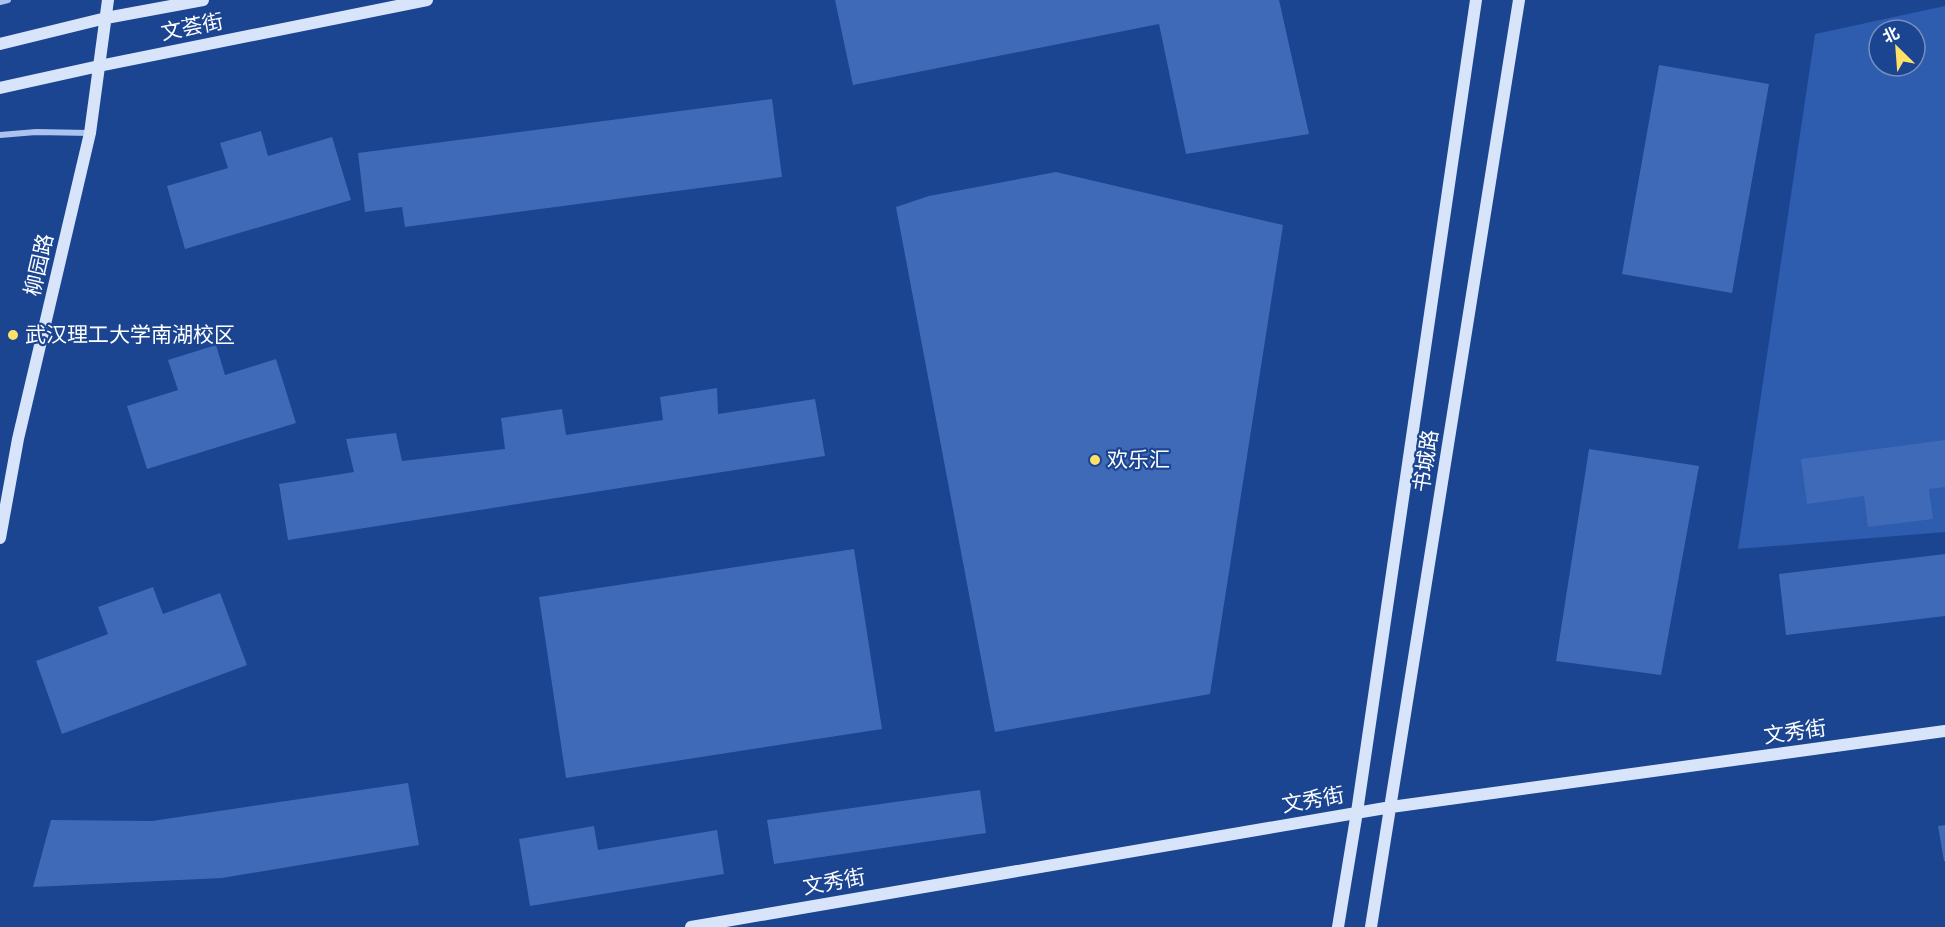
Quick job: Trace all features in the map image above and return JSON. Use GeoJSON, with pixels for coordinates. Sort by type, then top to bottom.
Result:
{"type":"FeatureCollection","features":[{"type":"Feature","properties":{"kind":"main road","name":"柳园路"},"geometry":{"type":"LineString","coordinates":[[0,538],[18,439],[90,133],[108,0]]}},
{"type":"Feature","properties":{"kind":"main road","name":"文荟街"},"geometry":{"type":"LineString","coordinates":[[0,44],[106,18],[203,0]]}},
{"type":"Feature","properties":{"kind":"main road","name":"文荟街"},"geometry":{"type":"LineString","coordinates":[[0,88],[427,0]]}},
{"type":"Feature","properties":{"kind":"main road","name":"书城路"},"geometry":{"type":"LineString","coordinates":[[1338,927],[1357,812],[1476,0]]}},
{"type":"Feature","properties":{"kind":"main road","name":"书城路"},"geometry":{"type":"LineString","coordinates":[[1371,927],[1519,0]]}},
{"type":"Feature","properties":{"kind":"main road","name":"文秀街"},"geometry":{"type":"LineString","coordinates":[[691,927],[1357,812],[1945,731]]}},
{"type":"Feature","properties":{"kind":"street"},"geometry":{"type":"LineString","coordinates":[[0,2],[8,0]]}},
{"type":"Feature","properties":{"kind":"street"},"geometry":{"type":"LineString","coordinates":[[0,135],[36,132],[90,133]]}},
{"type":"Feature","properties":{"kind":"shaded area"},"geometry":{"type":"Polygon","coordinates":[[[1945,6],[1945,532],[1738,549],[1815,34],[1867,23],[1867,78],[1927,78],[1927,18],[1889,18],[1945,6]]]}},
{"type":"Feature","properties":{"kind":"building"},"geometry":{"type":"Polygon","coordinates":[[[835,0],[1279,0],[1309,134],[1186,154],[1159,24],[853,85],[835,0]]]}},
{"type":"Feature","properties":{"kind":"building"},"geometry":{"type":"Polygon","coordinates":[[[1659,65],[1769,84],[1732,293],[1622,274],[1659,65]]]}},
{"type":"Feature","properties":{"kind":"building"},"geometry":{"type":"Polygon","coordinates":[[[772,99],[782,177],[405,227],[402,207],[365,212],[358,153],[772,99]]]}},
{"type":"Feature","properties":{"kind":"building"},"geometry":{"type":"Polygon","coordinates":[[[261,131],[268,156],[332,137],[351,200],[185,249],[167,186],[228,168],[220,143],[261,131]]]}},
{"type":"Feature","properties":{"kind":"building","name":"欢乐汇"},"geometry":{"type":"Polygon","coordinates":[[[1056,172],[1283,225],[1210,694],[995,732],[896,207],[929,196],[1056,172]]]}},
{"type":"Feature","properties":{"kind":"building"},"geometry":{"type":"Polygon","coordinates":[[[216,345],[225,375],[276,359],[296,423],[147,469],[127,406],[178,390],[168,360],[216,345]]]}},
{"type":"Feature","properties":{"kind":"building"},"geometry":{"type":"Polygon","coordinates":[[[717,388],[718,414],[815,399],[825,456],[288,540],[279,484],[354,472],[346,439],[396,433],[402,461],[505,449],[501,418],[562,409],[566,435],[663,420],[660,397],[717,388]]]}},
{"type":"Feature","properties":{"kind":"building"},"geometry":{"type":"Polygon","coordinates":[[[1945,440],[1945,487],[1929,489],[1933,519],[1868,527],[1864,496],[1807,504],[1801,459],[1945,440]]]}},
{"type":"Feature","properties":{"kind":"building"},"geometry":{"type":"Polygon","coordinates":[[[1589,449],[1699,466],[1661,675],[1556,661],[1589,449]]]}},
{"type":"Feature","properties":{"kind":"building"},"geometry":{"type":"Polygon","coordinates":[[[854,549],[882,729],[566,778],[539,597],[854,549]]]}},
{"type":"Feature","properties":{"kind":"building"},"geometry":{"type":"Polygon","coordinates":[[[1945,554],[1945,616],[1786,635],[1779,574],[1945,554]]]}},
{"type":"Feature","properties":{"kind":"building"},"geometry":{"type":"Polygon","coordinates":[[[153,587],[163,614],[220,593],[247,665],[62,734],[36,661],[108,634],[98,607],[153,587]]]}},
{"type":"Feature","properties":{"kind":"building"},"geometry":{"type":"Polygon","coordinates":[[[408,783],[419,845],[222,878],[33,887],[51,820],[152,821],[408,783]]]}},
{"type":"Feature","properties":{"kind":"building"},"geometry":{"type":"Polygon","coordinates":[[[980,790],[986,833],[774,864],[767,820],[980,790]]]}},
{"type":"Feature","properties":{"kind":"building"},"geometry":{"type":"Polygon","coordinates":[[[1945,825],[1945,861],[1944,861],[1938,826],[1945,825]]]}},
{"type":"Feature","properties":{"kind":"building"},"geometry":{"type":"Polygon","coordinates":[[[594,826],[598,850],[717,830],[724,874],[530,906],[519,839],[594,826]]]}},
{"type":"Feature","properties":{"kind":"place","name":"武汉理工大学南湖校区"},"geometry":{"type":"Point","coordinates":[13,335]}},
{"type":"Feature","properties":{"kind":"place","name":"欢乐汇"},"geometry":{"type":"Point","coordinates":[1095,460]}}]}
